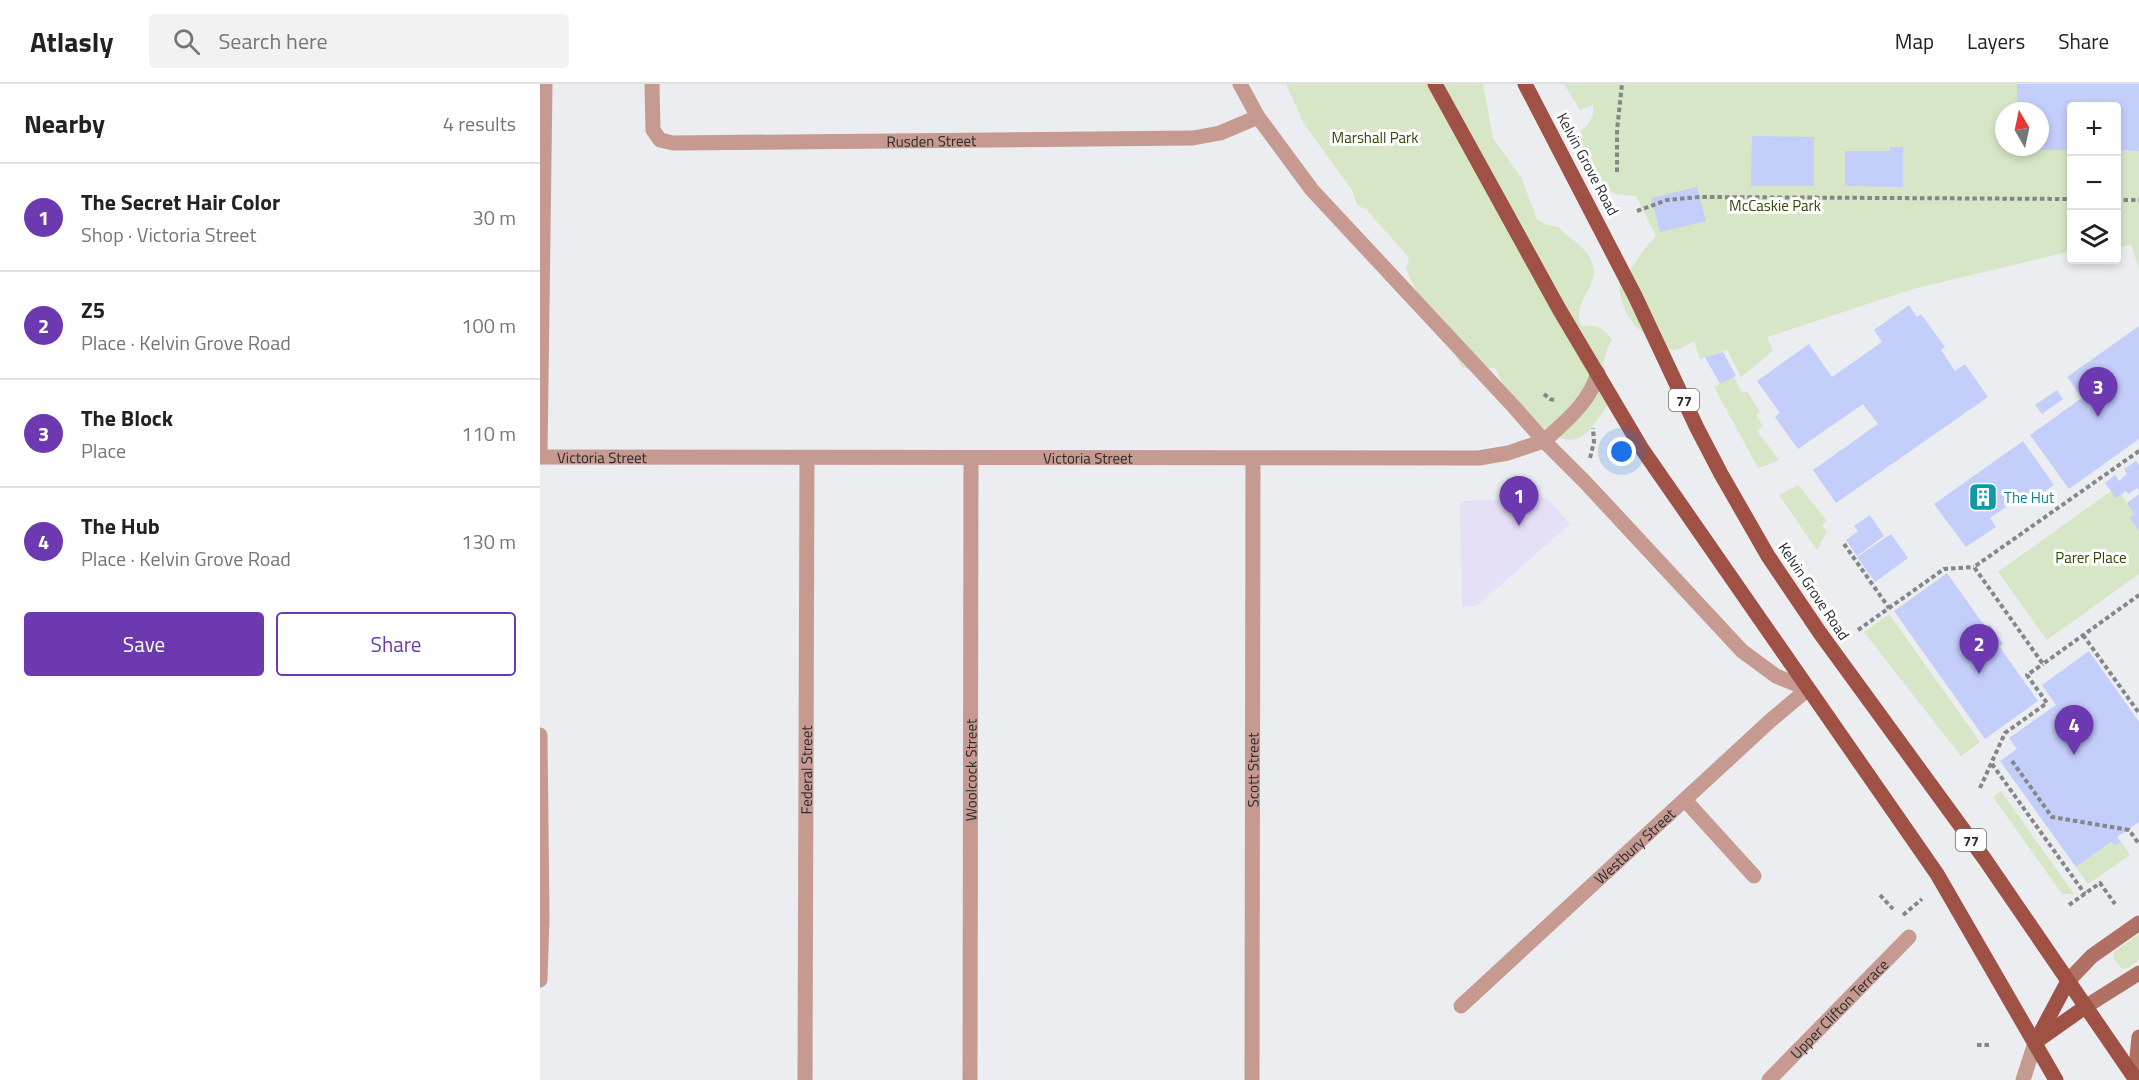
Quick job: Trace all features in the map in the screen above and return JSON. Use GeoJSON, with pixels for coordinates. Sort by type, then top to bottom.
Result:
{"type":"FeatureCollection","features":[{"type":"Feature","properties":{"kind":"main road"},"geometry":{"type":"LineString","coordinates":[[1435,84],[1538,271],[1642,449],[1936,874],[2056,1080]]}},
{"type":"Feature","properties":{"kind":"main road","name":"Kelvin Grove Road"},"geometry":{"type":"LineString","coordinates":[[1525,84],[1635,296],[1702,437],[1768,556],[1820,633],[1984,858],[2136,1079]]}},
{"type":"Feature","properties":{"kind":"main road"},"geometry":{"type":"LineString","coordinates":[[2035,1043],[2068,981]]}},
{"type":"Feature","properties":{"kind":"main road"},"geometry":{"type":"LineString","coordinates":[[2035,1043],[2085,1007]]}},
{"type":"Feature","properties":{"kind":"street"},"geometry":{"type":"LineString","coordinates":[[540,457],[545,84]]}},
{"type":"Feature","properties":{"kind":"street","name":"Rusden Street"},"geometry":{"type":"LineString","coordinates":[[652,84],[652,130],[660,140],[673,143],[1193,138],[1220,133],[1258,117]]}},
{"type":"Feature","properties":{"kind":"street"},"geometry":{"type":"LineString","coordinates":[[1240,84],[1258,117],[1325,205],[1544,441],[1742,651],[1776,676],[1808,689]]}},
{"type":"Feature","properties":{"kind":"street","name":"Victoria Street"},"geometry":{"type":"LineString","coordinates":[[540,457],[1479,458],[1499,456],[1544,441],[1585,402],[1598,373]]}},
{"type":"Feature","properties":{"kind":"street","name":"Federal Street"},"geometry":{"type":"LineString","coordinates":[[805,1080],[807,458]]}},
{"type":"Feature","properties":{"kind":"street","name":"Woolcock Street"},"geometry":{"type":"LineString","coordinates":[[970,1080],[972,459]]}},
{"type":"Feature","properties":{"kind":"street","name":"Scott Street"},"geometry":{"type":"LineString","coordinates":[[1252,1080],[1253,459]]}},
{"type":"Feature","properties":{"kind":"street","name":"Westbury Street"},"geometry":{"type":"LineString","coordinates":[[1461,1006],[1808,689]]}},
{"type":"Feature","properties":{"kind":"street"},"geometry":{"type":"LineString","coordinates":[[540,735],[542,918],[540,980]]}},
{"type":"Feature","properties":{"kind":"street"},"geometry":{"type":"LineString","coordinates":[[1685,800],[1754,876]]}},
{"type":"Feature","properties":{"kind":"street"},"geometry":{"type":"LineString","coordinates":[[2068,981],[2092,956],[2139,923]]}},
{"type":"Feature","properties":{"kind":"street","name":"Upper Clifton Terrace"},"geometry":{"type":"LineString","coordinates":[[1769,1080],[1909,937]]}},
{"type":"Feature","properties":{"kind":"street"},"geometry":{"type":"LineString","coordinates":[[2085,1007],[2139,973]]}},
{"type":"Feature","properties":{"kind":"street"},"geometry":{"type":"LineString","coordinates":[[2136,1079],[2139,1037]]}},
{"type":"Feature","properties":{"kind":"street"},"geometry":{"type":"LineString","coordinates":[[2023,1080],[2035,1043]]}},
{"type":"Feature","properties":{"kind":"path"},"geometry":{"type":"LineString","coordinates":[[1617,172],[1617,130],[1622,84]]}},
{"type":"Feature","properties":{"kind":"path"},"geometry":{"type":"LineString","coordinates":[[1637,211],[1668,200],[1699,197],[2067,199]]}},
{"type":"Feature","properties":{"kind":"path"},"geometry":{"type":"LineString","coordinates":[[2121,200],[2139,200]]}},
{"type":"Feature","properties":{"kind":"path"},"geometry":{"type":"LineString","coordinates":[[1588,465],[1593,448],[1593,429]]}},
{"type":"Feature","properties":{"kind":"path"},"geometry":{"type":"LineString","coordinates":[[1858,630],[1944,569],[1974,567],[2139,451]]}},
{"type":"Feature","properties":{"kind":"path"},"geometry":{"type":"LineString","coordinates":[[1844,544],[1889,608]]}},
{"type":"Feature","properties":{"kind":"path"},"geometry":{"type":"LineString","coordinates":[[1974,567],[2043,664]]}},
{"type":"Feature","properties":{"kind":"path"},"geometry":{"type":"LineString","coordinates":[[1980,788],[2005,733],[2047,703],[2027,675],[2139,595]]}},
{"type":"Feature","properties":{"kind":"path"},"geometry":{"type":"LineString","coordinates":[[2083,635],[2139,713]]}},
{"type":"Feature","properties":{"kind":"path"},"geometry":{"type":"LineString","coordinates":[[2012,761],[2052,817],[2129,830],[2139,844]]}},
{"type":"Feature","properties":{"kind":"path"},"geometry":{"type":"LineString","coordinates":[[1991,763],[2085,894]]}},
{"type":"Feature","properties":{"kind":"path"},"geometry":{"type":"LineString","coordinates":[[2069,904],[2100,883],[2115,904]]}},
{"type":"Feature","properties":{"kind":"path"},"geometry":{"type":"LineString","coordinates":[[1880,895],[1893,909]]}},
{"type":"Feature","properties":{"kind":"path"},"geometry":{"type":"LineString","coordinates":[[1904,915],[1922,899]]}},
{"type":"Feature","properties":{"kind":"path"},"geometry":{"type":"LineString","coordinates":[[1977,1045],[1990,1044]]}},
{"type":"Feature","properties":{"kind":"shaded area"},"geometry":{"type":"Polygon","coordinates":[[[1547,498],[1570,524],[1477,606],[1462,607],[1460,501],[1547,498]]]}},
{"type":"Feature","properties":{"kind":"green space","name":"Marshall Park"},"geometry":{"type":"Polygon","coordinates":[[[1286,84],[1483,84],[1493,138],[1521,177],[1537,219],[1547,225],[1559,227],[1586,252],[1592,263],[1594,273],[1592,282],[1579,315],[1581,326],[1600,328],[1612,340],[1606,353],[1604,371],[1612,389],[1604,411],[1582,436],[1563,439],[1543,429],[1508,393],[1495,368],[1472,370],[1462,367],[1438,314],[1431,307],[1422,303],[1406,269],[1409,258],[1367,210],[1357,205],[1352,190],[1304,124],[1286,84]]]}},
{"type":"Feature","properties":{"kind":"green space","name":"McCaskie Park"},"geometry":{"type":"Polygon","coordinates":[[[1564,84],[2017,84],[2017,102],[1995,102],[1995,156],[2049,156],[2049,150],[2067,150],[2067,252],[1913,289],[1767,337],[1773,351],[1741,377],[1727,350],[1700,359],[1694,341],[1678,349],[1669,349],[1635,325],[1626,312],[1619,286],[1656,236],[1636,196],[1610,191],[1590,171],[1576,138],[1591,120],[1593,105],[1580,110],[1564,84]]]}},
{"type":"Feature","properties":{"kind":"green space"},"geometry":{"type":"Polygon","coordinates":[[[2121,150],[2139,151],[2139,269],[2131,245],[2121,246],[2121,150]]]}},
{"type":"Feature","properties":{"kind":"green space"},"geometry":{"type":"Polygon","coordinates":[[[1734,377],[1742,393],[1747,391],[1760,412],[1756,415],[1763,426],[1757,431],[1779,460],[1758,468],[1714,387],[1734,377]]]}},
{"type":"Feature","properties":{"kind":"green space"},"geometry":{"type":"Polygon","coordinates":[[[1798,485],[1827,521],[1822,525],[1827,532],[1817,550],[1779,495],[1798,485]]]}},
{"type":"Feature","properties":{"kind":"green space","name":"Parer Place"},"geometry":{"type":"Polygon","coordinates":[[[2111,491],[2121,494],[2134,514],[2129,517],[2139,531],[2139,574],[2047,640],[1998,572],[2111,491]]]}},
{"type":"Feature","properties":{"kind":"green space"},"geometry":{"type":"Polygon","coordinates":[[[1889,614],[1980,742],[1961,756],[1864,632],[1889,614]]]}},
{"type":"Feature","properties":{"kind":"green space"},"geometry":{"type":"Polygon","coordinates":[[[2001,791],[2074,894],[2062,894],[1993,797],[2001,791]]]}},
{"type":"Feature","properties":{"kind":"green space"},"geometry":{"type":"Polygon","coordinates":[[[2111,842],[2115,846],[2121,842],[2130,855],[2088,884],[2076,867],[2111,842]]]}},
{"type":"Feature","properties":{"kind":"green space"},"geometry":{"type":"Polygon","coordinates":[[[2139,934],[2139,960],[2128,968],[2122,969],[2113,957],[2114,952],[2139,934]]]}},
{"type":"Feature","properties":{"kind":"building"},"geometry":{"type":"Polygon","coordinates":[[[2017,84],[2139,84],[2139,151],[2121,150],[2121,102],[2067,102],[2067,150],[2049,150],[2049,102],[2017,102],[2017,84]]]}},
{"type":"Feature","properties":{"kind":"building"},"geometry":{"type":"Polygon","coordinates":[[[1752,136],[1814,137],[1814,186],[1751,186],[1752,136]]]}},
{"type":"Feature","properties":{"kind":"building"},"geometry":{"type":"Polygon","coordinates":[[[1890,147],[1903,147],[1903,187],[1845,186],[1845,151],[1890,151],[1890,147]]]}},
{"type":"Feature","properties":{"kind":"building"},"geometry":{"type":"Polygon","coordinates":[[[1697,187],[1706,221],[1660,232],[1651,198],[1697,187]]]}},
{"type":"Feature","properties":{"kind":"building"},"geometry":{"type":"Polygon","coordinates":[[[1909,305],[1917,317],[1921,314],[1945,347],[1941,350],[1955,371],[1965,364],[1988,397],[1836,503],[1813,470],[1878,424],[1863,404],[1798,449],[1775,417],[1780,413],[1757,381],[1809,344],[1832,377],[1882,342],[1874,330],[1909,305]]]}},
{"type":"Feature","properties":{"kind":"building"},"geometry":{"type":"Polygon","coordinates":[[[2139,326],[2139,439],[2069,489],[2030,435],[2082,398],[2067,377],[2139,326]]]}},
{"type":"Feature","properties":{"kind":"building"},"geometry":{"type":"Polygon","coordinates":[[[1723,352],[1736,376],[1720,384],[1705,357],[1723,352]]]}},
{"type":"Feature","properties":{"kind":"building"},"geometry":{"type":"Polygon","coordinates":[[[2057,390],[2063,399],[2042,414],[2035,405],[2057,390]]]}},
{"type":"Feature","properties":{"kind":"building","name":"The Hut"},"geometry":{"type":"Polygon","coordinates":[[[2023,441],[2054,485],[2032,500],[2026,493],[1990,518],[1996,527],[1966,547],[1934,504],[2023,441]]]}},
{"type":"Feature","properties":{"kind":"building"},"geometry":{"type":"Polygon","coordinates":[[[2136,461],[2139,465],[2139,490],[2137,488],[2128,494],[2126,491],[2116,498],[2105,483],[2115,475],[2119,481],[2127,474],[2124,469],[2136,461]]]}},
{"type":"Feature","properties":{"kind":"building"},"geometry":{"type":"Polygon","coordinates":[[[2139,494],[2139,531],[2129,517],[2134,514],[2127,503],[2139,494]]]}},
{"type":"Feature","properties":{"kind":"building"},"geometry":{"type":"Polygon","coordinates":[[[1870,515],[1884,536],[1857,556],[1846,540],[1858,531],[1854,526],[1870,515]]]}},
{"type":"Feature","properties":{"kind":"building"},"geometry":{"type":"Polygon","coordinates":[[[1891,534],[1908,558],[1875,582],[1857,557],[1891,534]]]}},
{"type":"Feature","properties":{"kind":"building"},"geometry":{"type":"Polygon","coordinates":[[[1947,573],[1986,628],[1990,625],[2003,644],[1999,646],[2038,701],[1985,739],[1894,611],[1947,573]]]}},
{"type":"Feature","properties":{"kind":"building"},"geometry":{"type":"Polygon","coordinates":[[[2089,651],[2139,722],[2139,822],[2117,837],[2121,842],[2115,846],[2111,842],[2076,867],[2000,761],[2017,749],[2009,738],[2056,705],[2042,685],[2089,651]]]}},
{"type":"Feature","properties":{"kind":"place","name":"The Block"},"geometry":{"type":"Point","coordinates":[2098,417]}},
{"type":"Feature","properties":{"kind":"place","name":"The Hut"},"geometry":{"type":"Point","coordinates":[1983,497]}},
{"type":"Feature","properties":{"kind":"place","name":"The Secret Hair Color"},"geometry":{"type":"Point","coordinates":[1519,526]}},
{"type":"Feature","properties":{"kind":"place","name":"Z5"},"geometry":{"type":"Point","coordinates":[1979,674]}},
{"type":"Feature","properties":{"kind":"place","name":"The Hub"},"geometry":{"type":"Point","coordinates":[2074,755]}}]}
